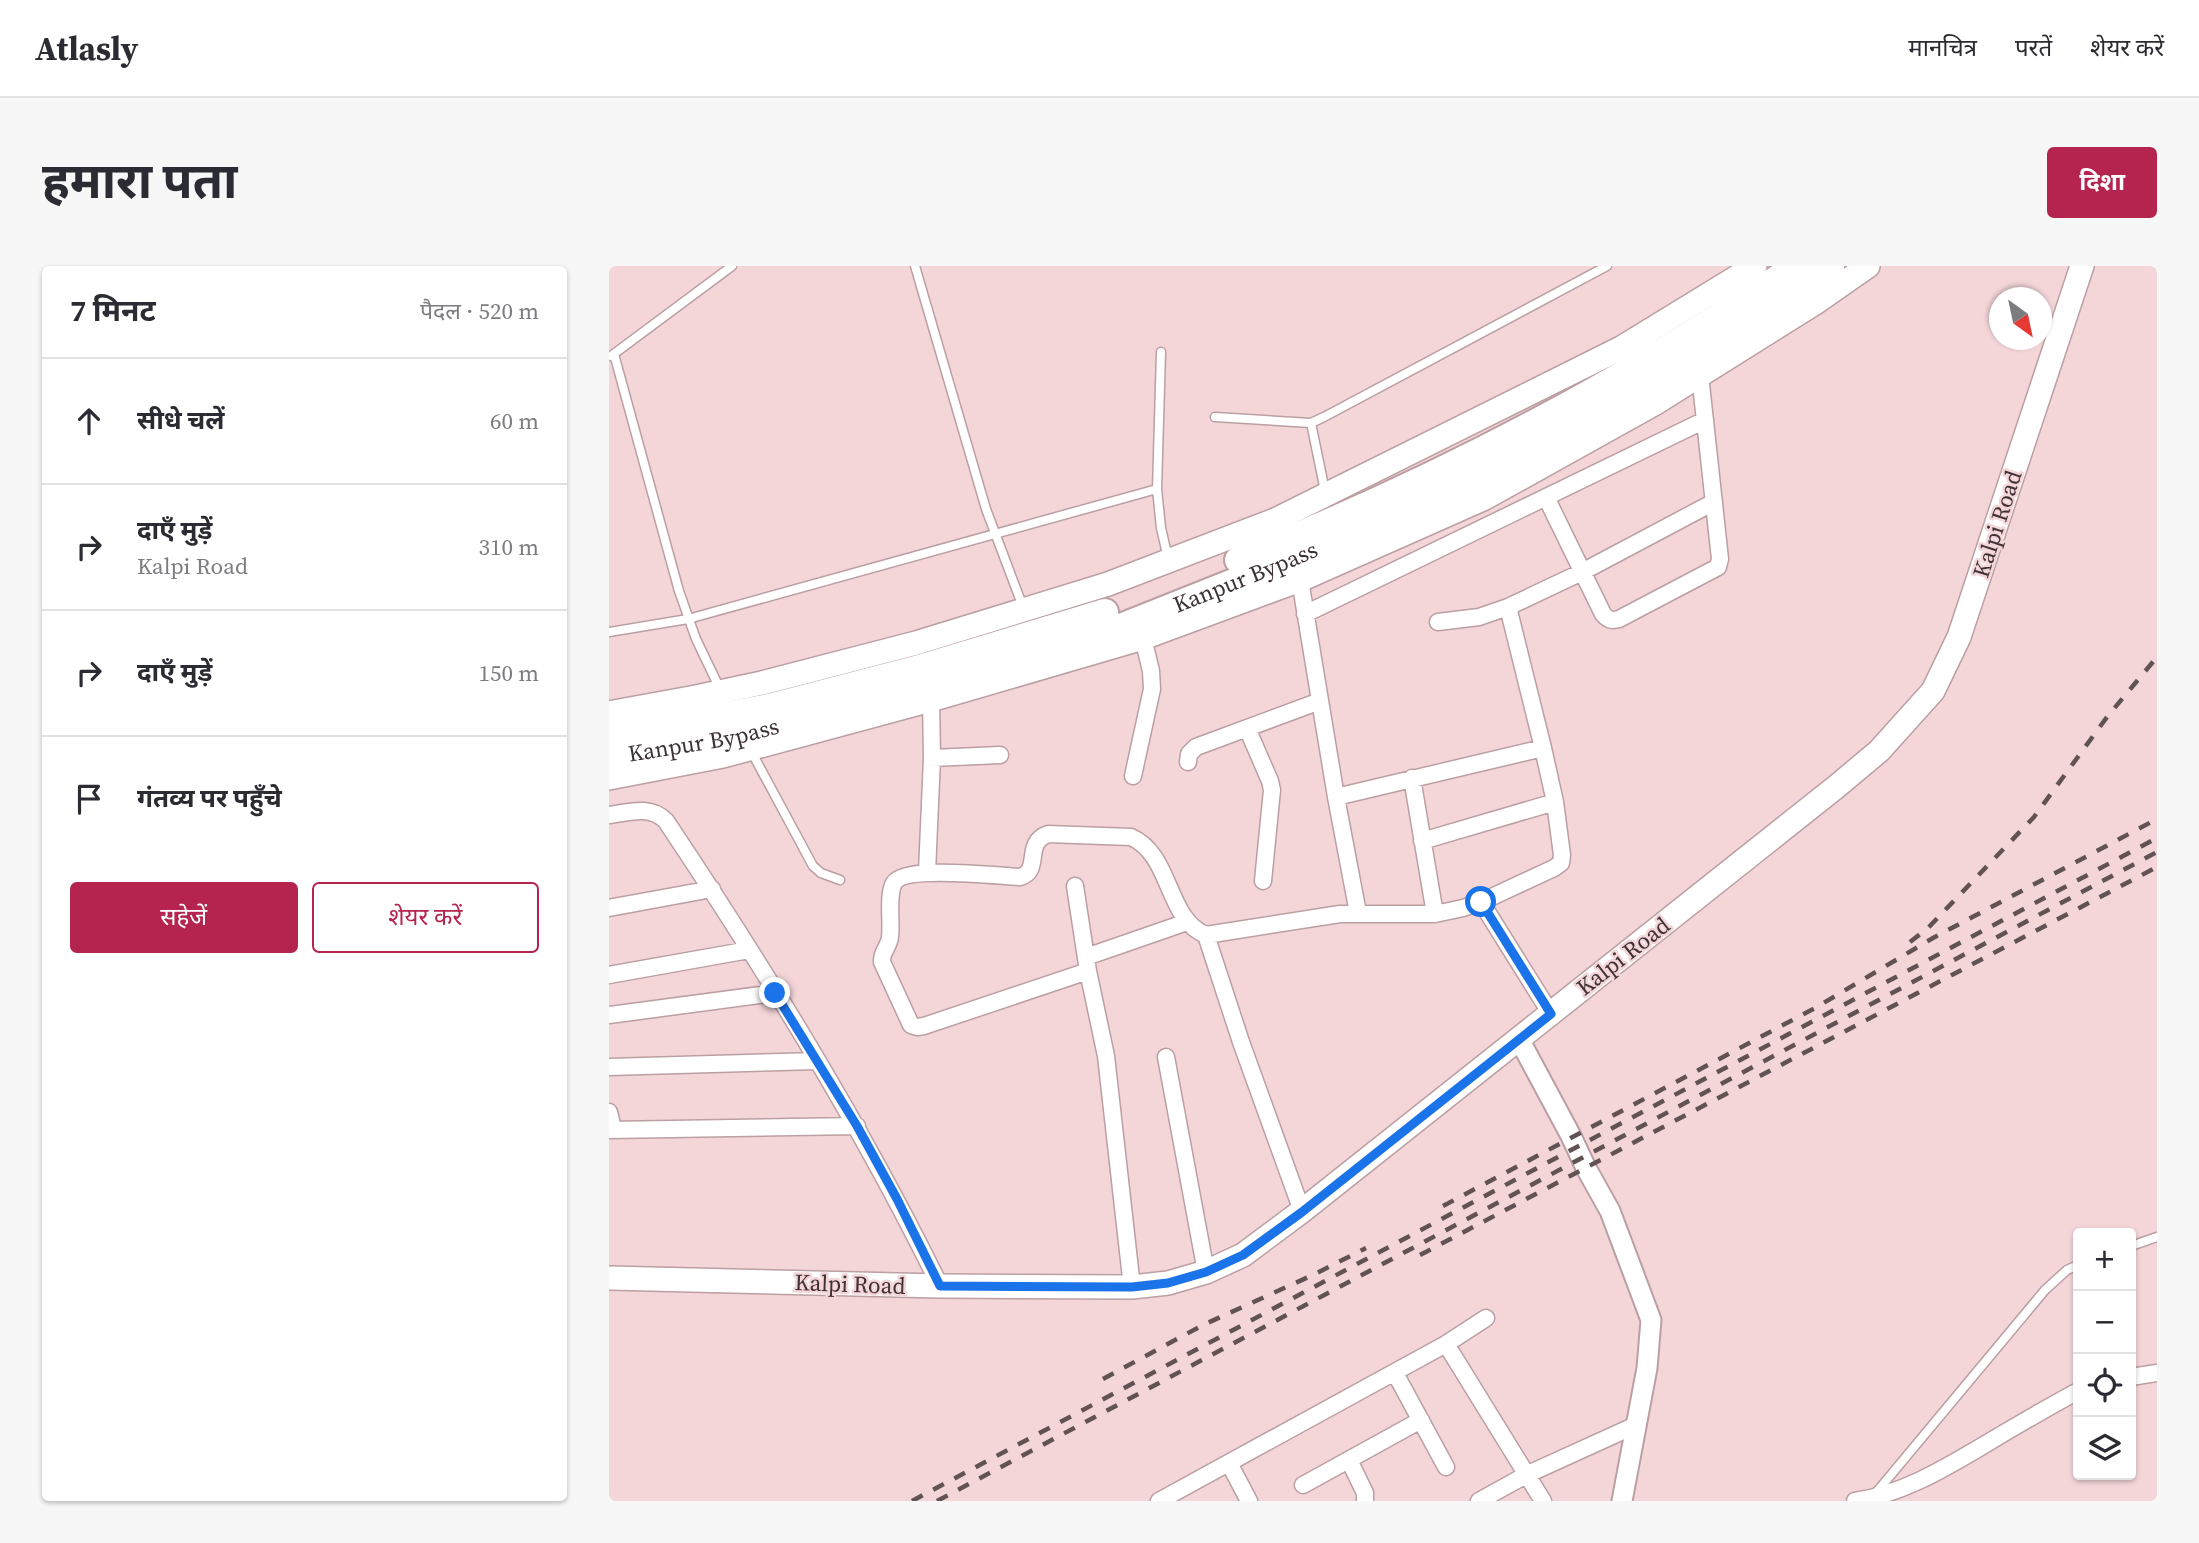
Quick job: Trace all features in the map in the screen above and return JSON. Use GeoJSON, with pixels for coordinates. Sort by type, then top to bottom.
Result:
{"type":"FeatureCollection","features":[{"type":"Feature","properties":{"kind":"highway","name":"Kanpur Bypass"},"geometry":{"type":"LineString","coordinates":[[609,737],[718,730],[1122,607],[1284,542],[1477,453],[1633,369],[1796,266]]}},
{"type":"Feature","properties":{"kind":"highway","name":"Kanpur Bypass"},"geometry":{"type":"LineString","coordinates":[[609,757],[718,730],[928,686],[1123,626],[1289,560],[1472,479],[1641,389],[1831,266]]}},
{"type":"Feature","properties":{"kind":"main road"},"geometry":{"type":"LineString","coordinates":[[609,778],[718,730],[931,700],[1143,638],[1300,580],[1485,498],[1654,404],[1815,303],[1868,266]]}},
{"type":"Feature","properties":{"kind":"main road","name":"Kalpi Road"},"geometry":{"type":"LineString","coordinates":[[609,1278],[940,1286],[1132,1287],[1168,1283],[1206,1272],[1243,1255],[1302,1212],[1879,751],[1933,691],[1959,637],[2083,266]]}},
{"type":"Feature","properties":{"kind":"main road"},"geometry":{"type":"LineString","coordinates":[[718,730],[722,691],[916,643],[1024,610],[1108,584],[1275,520],[1621,348],[1747,268]]}},
{"type":"Feature","properties":{"kind":"main road"},"geometry":{"type":"LineString","coordinates":[[609,713],[718,730]]}},
{"type":"Feature","properties":{"kind":"street"},"geometry":{"type":"LineString","coordinates":[[1546,498],[1603,614],[1612,621],[1718,567],[1720,559],[1700,375]]}},
{"type":"Feature","properties":{"kind":"street"},"geometry":{"type":"LineString","coordinates":[[1305,614],[1705,420]]}},
{"type":"Feature","properties":{"kind":"street"},"geometry":{"type":"LineString","coordinates":[[1438,622],[1479,617],[1508,607],[1582,572],[1714,502]]}},
{"type":"Feature","properties":{"kind":"street"},"geometry":{"type":"LineString","coordinates":[[1300,580],[1358,914]]}},
{"type":"Feature","properties":{"kind":"street"},"geometry":{"type":"LineString","coordinates":[[1187,922],[1087,964],[917,1027],[911,1025],[884,969],[881,956],[890,938],[892,888],[899,877],[927,872],[1020,877],[1030,872],[1035,843],[1048,834],[1131,837],[1140,841],[1154,856],[1187,922],[1196,931],[1206,935],[1322,916],[1435,914],[1481,902],[1553,868],[1561,863],[1562,855],[1555,802],[1508,607]]}},
{"type":"Feature","properties":{"kind":"street"},"geometry":{"type":"LineString","coordinates":[[1133,776],[1152,690],[1151,671],[1143,638]]}},
{"type":"Feature","properties":{"kind":"street"},"geometry":{"type":"LineString","coordinates":[[927,872],[932,758],[931,700]]}},
{"type":"Feature","properties":{"kind":"street"},"geometry":{"type":"LineString","coordinates":[[1188,762],[1189,754],[1196,747],[1320,701]]}},
{"type":"Feature","properties":{"kind":"street"},"geometry":{"type":"LineString","coordinates":[[1247,728],[1272,790],[1263,881]]}},
{"type":"Feature","properties":{"kind":"street"},"geometry":{"type":"LineString","coordinates":[[1336,797],[1543,748]]}},
{"type":"Feature","properties":{"kind":"street"},"geometry":{"type":"LineString","coordinates":[[932,758],[1000,755]]}},
{"type":"Feature","properties":{"kind":"street"},"geometry":{"type":"LineString","coordinates":[[1412,778],[1435,914]]}},
{"type":"Feature","properties":{"kind":"street"},"geometry":{"type":"LineString","coordinates":[[1422,841],[1555,802]]}},
{"type":"Feature","properties":{"kind":"street"},"geometry":{"type":"LineString","coordinates":[[609,815],[650,810],[660,814],[712,889],[857,1126],[940,1286]]}},
{"type":"Feature","properties":{"kind":"street"},"geometry":{"type":"LineString","coordinates":[[1075,886],[1087,964],[1106,1056],[1132,1287]]}},
{"type":"Feature","properties":{"kind":"street"},"geometry":{"type":"LineString","coordinates":[[609,908],[712,889]]}},
{"type":"Feature","properties":{"kind":"street"},"geometry":{"type":"LineString","coordinates":[[1481,902],[1551,1014]]}},
{"type":"Feature","properties":{"kind":"street"},"geometry":{"type":"LineString","coordinates":[[1206,935],[1302,1212]]}},
{"type":"Feature","properties":{"kind":"street"},"geometry":{"type":"LineString","coordinates":[[609,975],[749,950]]}},
{"type":"Feature","properties":{"kind":"street"},"geometry":{"type":"LineString","coordinates":[[609,1015],[775,993]]}},
{"type":"Feature","properties":{"kind":"street"},"geometry":{"type":"LineString","coordinates":[[1519,1039],[1610,1211],[1651,1320],[1647,1367],[1622,1501]]}},
{"type":"Feature","properties":{"kind":"street"},"geometry":{"type":"LineString","coordinates":[[1166,1057],[1206,1272]]}},
{"type":"Feature","properties":{"kind":"street"},"geometry":{"type":"LineString","coordinates":[[609,1067],[817,1061]]}},
{"type":"Feature","properties":{"kind":"street"},"geometry":{"type":"LineString","coordinates":[[609,1112],[611,1130],[857,1126]]}},
{"type":"Feature","properties":{"kind":"street"},"geometry":{"type":"LineString","coordinates":[[1159,1501],[1395,1373],[1486,1318]]}},
{"type":"Feature","properties":{"kind":"street"},"geometry":{"type":"LineString","coordinates":[[1446,1344],[1543,1501]]}},
{"type":"Feature","properties":{"kind":"street"},"geometry":{"type":"LineString","coordinates":[[1395,1373],[1446,1467]]}},
{"type":"Feature","properties":{"kind":"street"},"geometry":{"type":"LineString","coordinates":[[2136,1376],[2157,1373]]}},
{"type":"Feature","properties":{"kind":"street"},"geometry":{"type":"LineString","coordinates":[[1863,1500],[1901,1489],[1933,1475],[2073,1394]]}},
{"type":"Feature","properties":{"kind":"street"},"geometry":{"type":"LineString","coordinates":[[1303,1485],[1421,1420]]}},
{"type":"Feature","properties":{"kind":"street"},"geometry":{"type":"LineString","coordinates":[[1479,1501],[1526,1475],[1636,1425]]}},
{"type":"Feature","properties":{"kind":"street"},"geometry":{"type":"LineString","coordinates":[[1349,1460],[1365,1493],[1365,1501]]}},
{"type":"Feature","properties":{"kind":"street"},"geometry":{"type":"LineString","coordinates":[[1229,1463],[1249,1501]]}},
{"type":"Feature","properties":{"kind":"lane"},"geometry":{"type":"LineString","coordinates":[[722,691],[688,619],[611,356],[732,266]]}},
{"type":"Feature","properties":{"kind":"lane"},"geometry":{"type":"LineString","coordinates":[[915,266],[995,535],[1024,610]]}},
{"type":"Feature","properties":{"kind":"lane"},"geometry":{"type":"LineString","coordinates":[[1215,417],[1311,423],[1607,266]]}},
{"type":"Feature","properties":{"kind":"lane"},"geometry":{"type":"LineString","coordinates":[[1161,352],[1157,489],[1168,561]]}},
{"type":"Feature","properties":{"kind":"lane"},"geometry":{"type":"LineString","coordinates":[[1311,423],[1325,494]]}},
{"type":"Feature","properties":{"kind":"lane"},"geometry":{"type":"LineString","coordinates":[[609,632],[688,619],[1157,489]]}},
{"type":"Feature","properties":{"kind":"lane"},"geometry":{"type":"LineString","coordinates":[[718,730],[813,866],[821,873],[840,880]]}},
{"type":"Feature","properties":{"kind":"lane"},"geometry":{"type":"LineString","coordinates":[[2136,1244],[2157,1237]]}},
{"type":"Feature","properties":{"kind":"lane"},"geometry":{"type":"LineString","coordinates":[[1863,1500],[2045,1290],[2073,1267]]}},
{"type":"Feature","properties":{"kind":"railway"},"geometry":{"type":"LineString","coordinates":[[1910,942],[1928,928],[2034,817],[2107,717],[2157,657]]}},
{"type":"Feature","properties":{"kind":"railway"},"geometry":{"type":"LineString","coordinates":[[1443,1206],[1815,1008],[1933,938],[2157,819]]}},
{"type":"Feature","properties":{"kind":"railway"},"geometry":{"type":"LineString","coordinates":[[912,1501],[2157,838]]}},
{"type":"Feature","properties":{"kind":"railway"},"geometry":{"type":"LineString","coordinates":[[937,1501],[2157,852]]}},
{"type":"Feature","properties":{"kind":"railway"},"geometry":{"type":"LineString","coordinates":[[1420,1255],[2157,867]]}},
{"type":"Feature","properties":{"kind":"railway"},"geometry":{"type":"LineString","coordinates":[[1103,1379],[1203,1325],[1366,1248]]}},
{"type":"Feature","properties":{"kind":"route"},"geometry":{"type":"LineString","coordinates":[[775,993],[857,1126],[940,1286],[1132,1287],[1168,1283],[1206,1272],[1243,1255],[1302,1212],[1551,1014],[1481,902]]}}]}
